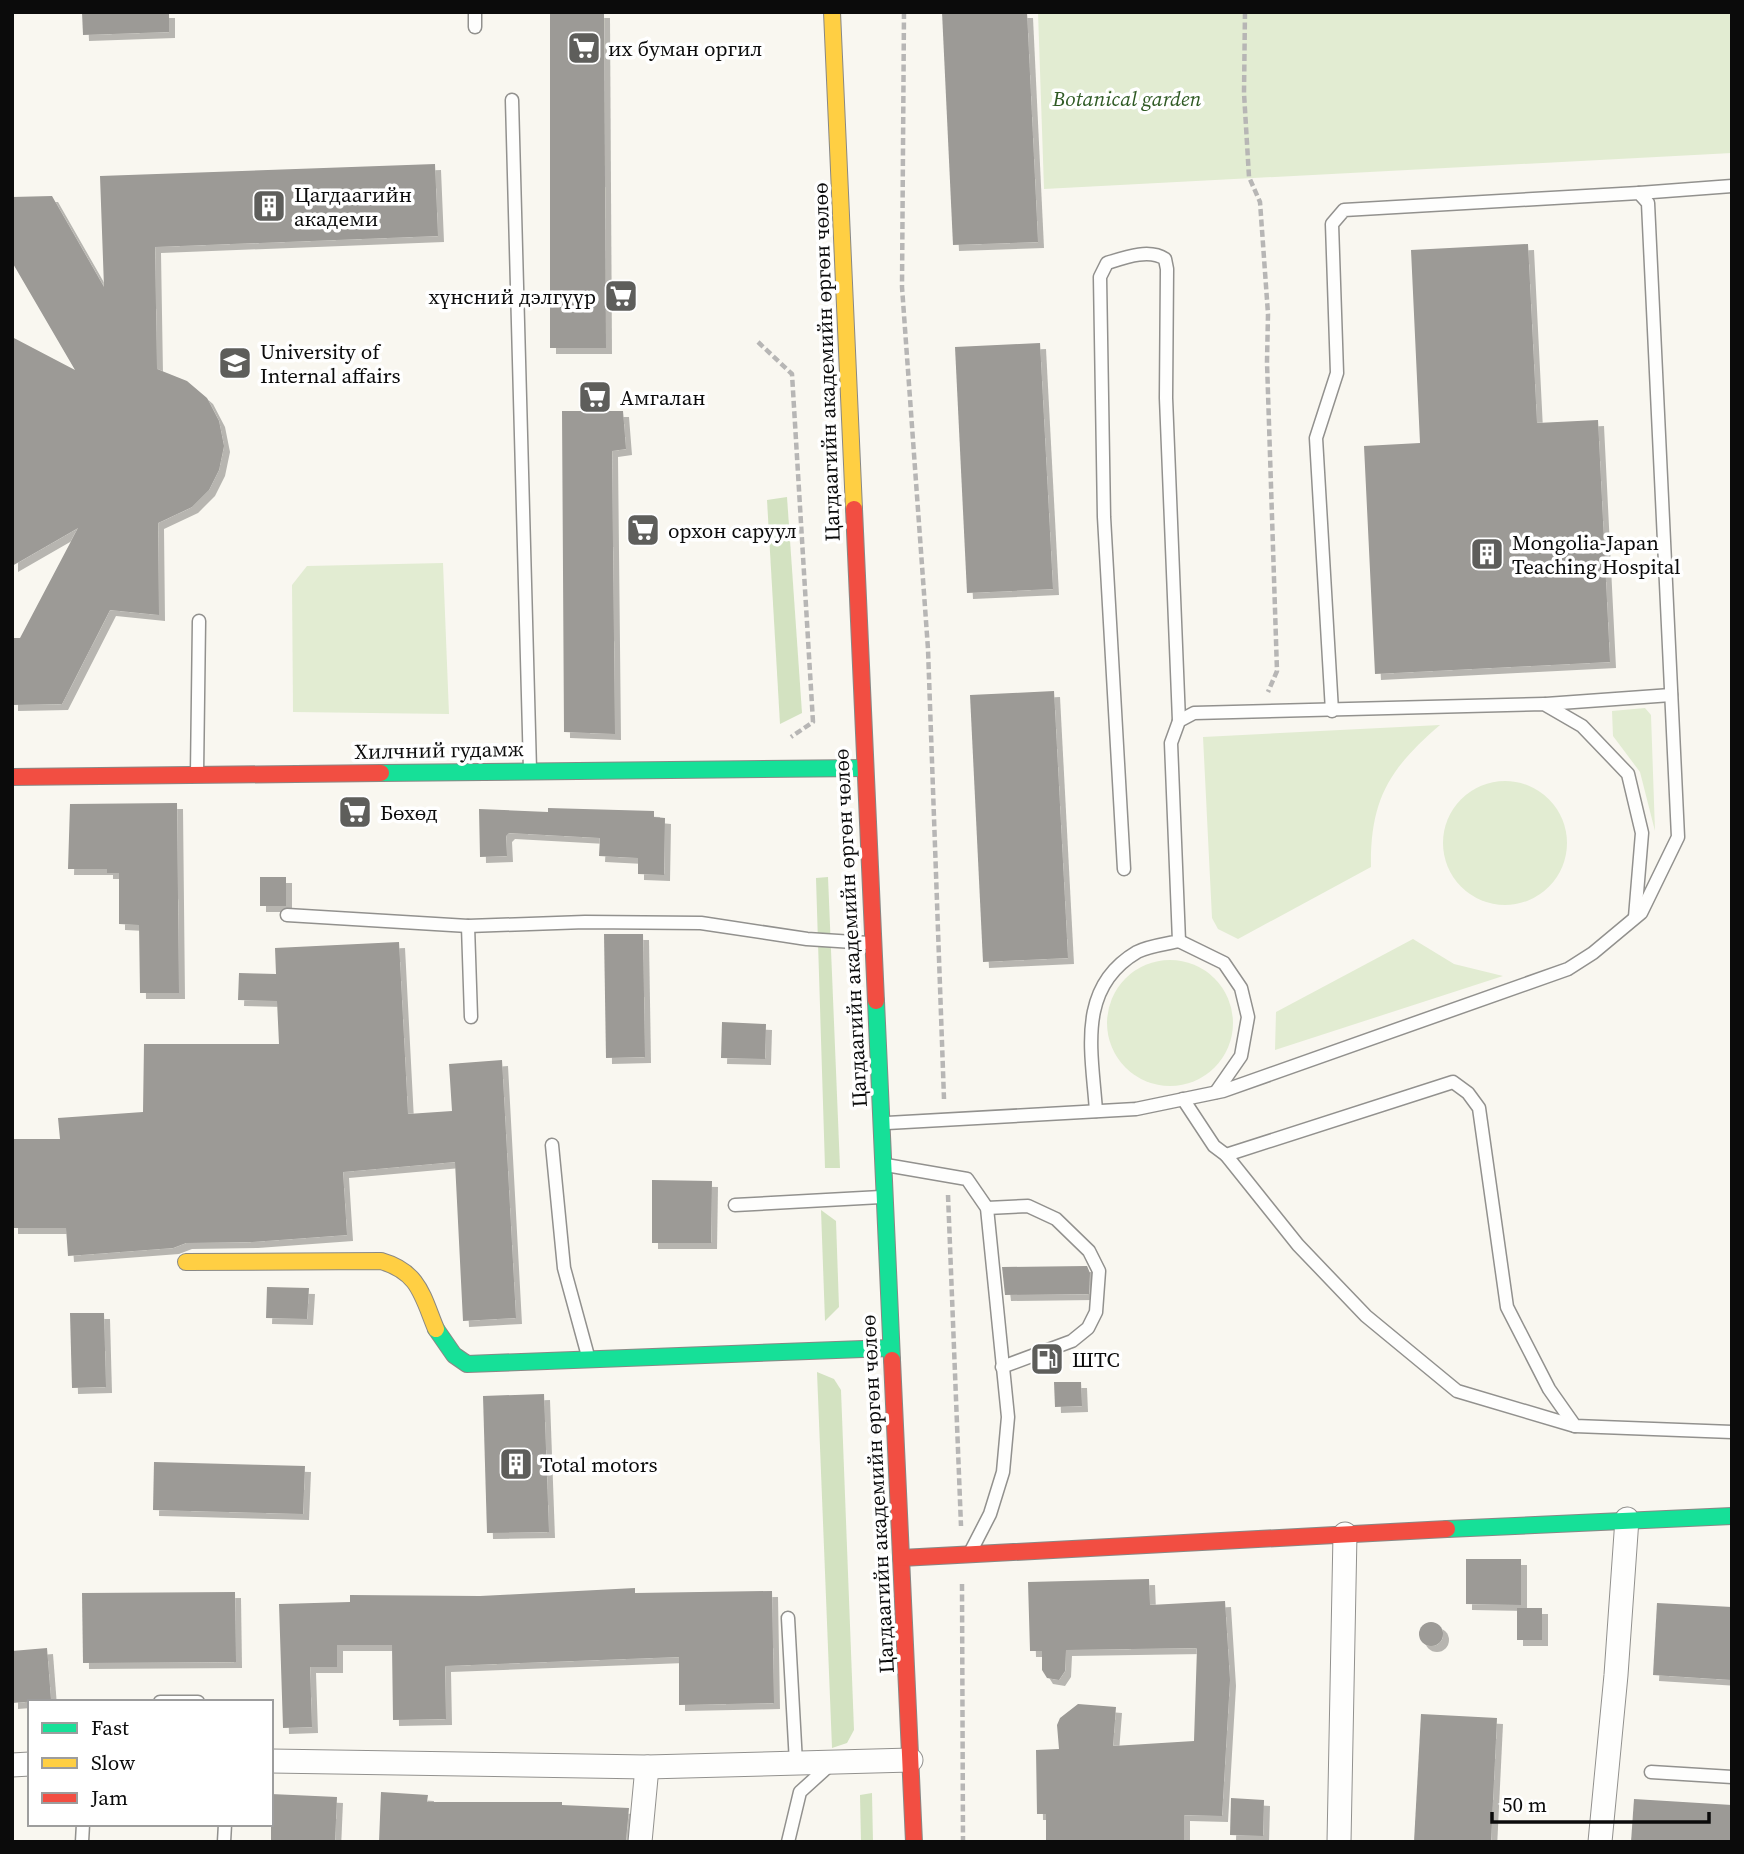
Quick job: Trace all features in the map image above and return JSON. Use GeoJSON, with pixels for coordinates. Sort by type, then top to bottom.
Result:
{"type":"FeatureCollection","features":[{"type":"Feature","properties":{"kind":"main road","name":"Цагдаагийн академийн өргөн чөлөө"},"geometry":{"type":"LineString","coordinates":[[832,12],[914,1842]]}},
{"type":"Feature","properties":{"kind":"main road","name":"Хилчний гудамж"},"geometry":{"type":"LineString","coordinates":[[12,777],[866,768]]}},
{"type":"Feature","properties":{"kind":"main road"},"geometry":{"type":"LineString","coordinates":[[186,1262],[381,1261],[403,1268],[414,1282],[450,1355],[467,1364],[589,1356],[810,1354],[890,1348]]}},
{"type":"Feature","properties":{"kind":"main road"},"geometry":{"type":"LineString","coordinates":[[901,1558],[1627,1519],[1732,1516]]}},
{"type":"Feature","properties":{"kind":"street"},"geometry":{"type":"LineString","coordinates":[[1600,1842],[1627,1519]]}},
{"type":"Feature","properties":{"kind":"street"},"geometry":{"type":"LineString","coordinates":[[1339,1842],[1345,1534]]}},
{"type":"Feature","properties":{"kind":"street"},"geometry":{"type":"LineString","coordinates":[[273,1761],[648,1767],[911,1760]]}},
{"type":"Feature","properties":{"kind":"street"},"geometry":{"type":"LineString","coordinates":[[640,1842],[648,1767]]}},
{"type":"Feature","properties":{"kind":"lane"},"geometry":{"type":"LineString","coordinates":[[475,12],[475,27]]}},
{"type":"Feature","properties":{"kind":"lane"},"geometry":{"type":"LineString","coordinates":[[512,100],[530,770]]}},
{"type":"Feature","properties":{"kind":"lane"},"geometry":{"type":"LineString","coordinates":[[1332,711],[1316,438],[1337,373],[1332,224],[1344,210],[1732,186]]}},
{"type":"Feature","properties":{"kind":"lane"},"geometry":{"type":"LineString","coordinates":[[880,1124],[1136,1109],[1216,1092],[1568,969],[1594,953],[1641,913],[1678,836],[1648,203],[1639,193]]}},
{"type":"Feature","properties":{"kind":"lane"},"geometry":{"type":"LineString","coordinates":[[1124,869],[1104,517],[1100,277],[1107,263],[1132,256],[1157,254],[1165,259],[1167,269],[1166,398],[1179,721],[1171,743],[1179,941]]}},
{"type":"Feature","properties":{"kind":"lane"},"geometry":{"type":"LineString","coordinates":[[197,774],[199,621]]}},
{"type":"Feature","properties":{"kind":"lane"},"geometry":{"type":"LineString","coordinates":[[1179,721],[1194,713],[1544,704],[1671,695]]}},
{"type":"Feature","properties":{"kind":"lane"},"geometry":{"type":"LineString","coordinates":[[1544,704],[1582,726],[1628,774],[1642,833],[1635,918]]}},
{"type":"Feature","properties":{"kind":"lane"},"geometry":{"type":"LineString","coordinates":[[287,915],[468,926],[585,922],[701,923],[807,939],[872,943]]}},
{"type":"Feature","properties":{"kind":"lane"},"geometry":{"type":"LineString","coordinates":[[468,926],[471,1017]]}},
{"type":"Feature","properties":{"kind":"lane"},"geometry":{"type":"LineString","coordinates":[[1096,1111],[1092,1010],[1109,974],[1138,951],[1179,941],[1224,963],[1241,988],[1248,1017],[1241,1056],[1216,1092]]}},
{"type":"Feature","properties":{"kind":"lane"},"geometry":{"type":"LineString","coordinates":[[1226,1155],[1453,1082],[1460,1087],[1479,1108],[1507,1307],[1549,1389],[1575,1426]]}},
{"type":"Feature","properties":{"kind":"lane"},"geometry":{"type":"LineString","coordinates":[[1183,1098],[1214,1146],[1226,1155],[1297,1245],[1366,1315],[1457,1391],[1575,1426],[1732,1432]]}},
{"type":"Feature","properties":{"kind":"lane"},"geometry":{"type":"LineString","coordinates":[[552,1145],[564,1268],[589,1356]]}},
{"type":"Feature","properties":{"kind":"lane"},"geometry":{"type":"LineString","coordinates":[[883,1165],[967,1179],[987,1208],[1008,1417],[1003,1472],[990,1514],[965,1555]]}},
{"type":"Feature","properties":{"kind":"lane"},"geometry":{"type":"LineString","coordinates":[[734,1205],[883,1197]]}},
{"type":"Feature","properties":{"kind":"lane"},"geometry":{"type":"LineString","coordinates":[[987,1208],[1028,1206],[1056,1219],[1089,1251],[1098,1271],[1096,1312],[1088,1328],[1072,1340],[1002,1367]]}},
{"type":"Feature","properties":{"kind":"lane"},"geometry":{"type":"LineString","coordinates":[[788,1618],[796,1763]]}},
{"type":"Feature","properties":{"kind":"lane"},"geometry":{"type":"LineString","coordinates":[[788,1842],[800,1793],[832,1762]]}},
{"type":"Feature","properties":{"kind":"lane"},"geometry":{"type":"LineString","coordinates":[[1651,1772],[1732,1777]]}},
{"type":"Feature","properties":{"kind":"path"},"geometry":{"type":"LineString","coordinates":[[904,12],[902,287],[928,649],[945,1120]]}},
{"type":"Feature","properties":{"kind":"path"},"geometry":{"type":"LineString","coordinates":[[1245,12],[1244,93],[1248,177],[1260,202],[1268,314],[1267,362],[1276,613],[1277,671],[1260,712]]}},
{"type":"Feature","properties":{"kind":"path"},"geometry":{"type":"LineString","coordinates":[[758,342],[792,374],[813,722],[790,737]]}},
{"type":"Feature","properties":{"kind":"path"},"geometry":{"type":"LineString","coordinates":[[948,1175],[965,1555],[964,1842]]}},
{"type":"Feature","properties":{"kind":"green space","name":"Botanical garden"},"geometry":{"type":"Polygon","coordinates":[[[1038,12],[1732,12],[1732,153],[1044,189],[1038,12]]]}},
{"type":"Feature","properties":{"kind":"green space"},"geometry":{"type":"Polygon","coordinates":[[[787,497],[802,713],[780,724],[767,500],[787,497]]]}},
{"type":"Feature","properties":{"kind":"green space"},"geometry":{"type":"Polygon","coordinates":[[[443,563],[449,714],[293,712],[292,585],[307,566],[443,563]]]}},
{"type":"Feature","properties":{"kind":"green space"},"geometry":{"type":"Polygon","coordinates":[[[1645,708],[1651,715],[1655,831],[1640,772],[1613,736],[1612,711],[1645,708]]]}},
{"type":"Feature","properties":{"kind":"green space"},"geometry":{"type":"Polygon","coordinates":[[[1440,725],[1408,756],[1386,787],[1374,822],[1371,867],[1238,939],[1218,929],[1212,918],[1203,737],[1440,725]]]}},
{"type":"Feature","properties":{"kind":"green space"},"geometry":{"type":"Polygon","coordinates":[[[1505,781],[1529,786],[1549,799],[1562,819],[1567,843],[1562,867],[1549,887],[1529,900],[1505,905],[1481,900],[1461,887],[1448,867],[1443,843],[1448,819],[1461,799],[1481,786],[1505,781]]]}},
{"type":"Feature","properties":{"kind":"green space"},"geometry":{"type":"Polygon","coordinates":[[[828,877],[840,1168],[825,1168],[816,878],[828,877]]]}},
{"type":"Feature","properties":{"kind":"green space"},"geometry":{"type":"Polygon","coordinates":[[[1413,939],[1454,964],[1503,976],[1275,1050],[1276,1012],[1413,939]]]}},
{"type":"Feature","properties":{"kind":"green space"},"geometry":{"type":"Polygon","coordinates":[[[1170,960],[1194,965],[1214,979],[1228,999],[1233,1023],[1228,1047],[1214,1067],[1194,1081],[1170,1086],[1146,1081],[1126,1067],[1112,1047],[1107,1023],[1112,999],[1126,979],[1146,965],[1170,960]]]}},
{"type":"Feature","properties":{"kind":"green space"},"geometry":{"type":"Polygon","coordinates":[[[821,1210],[836,1221],[839,1307],[825,1321],[821,1210]]]}},
{"type":"Feature","properties":{"kind":"green space"},"geometry":{"type":"Polygon","coordinates":[[[817,1372],[834,1379],[841,1390],[854,1730],[847,1743],[832,1748],[817,1372]]]}},
{"type":"Feature","properties":{"kind":"green space"},"geometry":{"type":"Polygon","coordinates":[[[872,1793],[873,1842],[861,1842],[860,1795],[872,1793]]]}},
{"type":"Feature","properties":{"kind":"building"},"geometry":{"type":"Polygon","coordinates":[[[82,12],[169,12],[169,32],[83,35],[82,12]]]}},
{"type":"Feature","properties":{"kind":"building"},"geometry":{"type":"Polygon","coordinates":[[[550,12],[604,12],[606,348],[550,348],[550,12]]]}},
{"type":"Feature","properties":{"kind":"building"},"geometry":{"type":"Polygon","coordinates":[[[942,12],[1027,12],[1038,242],[953,245],[942,12]]]}},
{"type":"Feature","properties":{"kind":"building"},"geometry":{"type":"Polygon","coordinates":[[[435,164],[438,236],[155,247],[157,369],[187,381],[207,398],[219,421],[224,446],[219,470],[209,490],[192,507],[158,523],[159,615],[110,610],[62,704],[12,705],[12,638],[20,638],[78,528],[12,566],[12,337],[75,370],[12,262],[12,197],[52,196],[104,287],[100,176],[435,164]]]}},
{"type":"Feature","properties":{"kind":"building","name":"Mongolia-Japan Teaching Hospital"},"geometry":{"type":"Polygon","coordinates":[[[1528,244],[1537,423],[1598,420],[1610,662],[1375,674],[1364,446],[1420,443],[1411,250],[1528,244]]]}},
{"type":"Feature","properties":{"kind":"building"},"geometry":{"type":"Polygon","coordinates":[[[1040,343],[1053,589],[967,593],[955,347],[1040,343]]]}},
{"type":"Feature","properties":{"kind":"building"},"geometry":{"type":"Polygon","coordinates":[[[562,411],[623,411],[626,449],[612,451],[615,734],[564,732],[562,411]]]}},
{"type":"Feature","properties":{"kind":"building"},"geometry":{"type":"Polygon","coordinates":[[[1054,691],[1068,958],[983,962],[970,695],[1054,691]]]}},
{"type":"Feature","properties":{"kind":"building"},"geometry":{"type":"Polygon","coordinates":[[[177,803],[179,993],[140,993],[139,925],[119,924],[119,873],[107,873],[107,869],[68,869],[70,804],[177,803]]]}},
{"type":"Feature","properties":{"kind":"building"},"geometry":{"type":"Polygon","coordinates":[[[548,808],[654,811],[654,817],[665,818],[664,875],[638,874],[638,858],[599,856],[600,838],[509,833],[506,836],[507,856],[480,857],[479,809],[548,812],[548,808]]]}},
{"type":"Feature","properties":{"kind":"building"},"geometry":{"type":"Polygon","coordinates":[[[260,877],[286,877],[286,906],[260,906],[260,877]]]}},
{"type":"Feature","properties":{"kind":"building"},"geometry":{"type":"Polygon","coordinates":[[[604,934],[643,934],[645,1057],[606,1058],[604,934]]]}},
{"type":"Feature","properties":{"kind":"building"},"geometry":{"type":"Polygon","coordinates":[[[399,942],[408,1114],[452,1111],[449,1064],[502,1060],[516,1318],[463,1321],[455,1162],[343,1172],[347,1235],[252,1242],[186,1243],[173,1248],[68,1256],[66,1228],[12,1228],[12,1139],[60,1139],[58,1118],[143,1112],[144,1044],[279,1044],[277,1001],[238,1000],[239,973],[276,974],[275,948],[399,942]]]}},
{"type":"Feature","properties":{"kind":"building"},"geometry":{"type":"Polygon","coordinates":[[[722,1022],[766,1024],[765,1059],[721,1058],[722,1022]]]}},
{"type":"Feature","properties":{"kind":"building"},"geometry":{"type":"Polygon","coordinates":[[[652,1180],[712,1181],[711,1243],[652,1243],[652,1180]]]}},
{"type":"Feature","properties":{"kind":"building"},"geometry":{"type":"Polygon","coordinates":[[[1087,1266],[1090,1273],[1089,1294],[1005,1295],[1002,1267],[1087,1266]]]}},
{"type":"Feature","properties":{"kind":"building"},"geometry":{"type":"Polygon","coordinates":[[[267,1287],[309,1288],[307,1319],[266,1318],[267,1287]]]}},
{"type":"Feature","properties":{"kind":"building"},"geometry":{"type":"Polygon","coordinates":[[[70,1313],[104,1313],[106,1387],[72,1388],[70,1313]]]}},
{"type":"Feature","properties":{"kind":"building"},"geometry":{"type":"Polygon","coordinates":[[[1054,1382],[1081,1382],[1082,1406],[1055,1407],[1054,1382]]]}},
{"type":"Feature","properties":{"kind":"building","name":"Total motors"},"geometry":{"type":"Polygon","coordinates":[[[544,1394],[549,1532],[487,1533],[483,1396],[544,1394]]]}},
{"type":"Feature","properties":{"kind":"building"},"geometry":{"type":"Polygon","coordinates":[[[154,1462],[305,1466],[303,1514],[153,1510],[154,1462]]]}},
{"type":"Feature","properties":{"kind":"building"},"geometry":{"type":"Polygon","coordinates":[[[1466,1559],[1521,1559],[1521,1605],[1466,1604],[1466,1559]]]}},
{"type":"Feature","properties":{"kind":"building"},"geometry":{"type":"Polygon","coordinates":[[[1149,1579],[1150,1605],[1225,1601],[1230,1680],[1222,1816],[1184,1815],[1184,1842],[1046,1842],[1046,1814],[1037,1814],[1036,1750],[1059,1749],[1057,1725],[1060,1718],[1078,1704],[1116,1707],[1113,1746],[1194,1741],[1197,1648],[1066,1650],[1065,1671],[1059,1680],[1047,1678],[1042,1670],[1042,1651],[1030,1651],[1028,1582],[1149,1579]]]}},
{"type":"Feature","properties":{"kind":"building"},"geometry":{"type":"Polygon","coordinates":[[[635,1588],[635,1593],[772,1591],[774,1703],[679,1705],[679,1657],[445,1666],[446,1719],[393,1720],[392,1645],[337,1645],[337,1667],[310,1667],[312,1727],[283,1728],[279,1604],[350,1602],[350,1595],[480,1596],[635,1588]]]}},
{"type":"Feature","properties":{"kind":"building"},"geometry":{"type":"Polygon","coordinates":[[[235,1592],[236,1662],[83,1663],[82,1593],[235,1592]]]}},
{"type":"Feature","properties":{"kind":"building"},"geometry":{"type":"Polygon","coordinates":[[[1657,1603],[1732,1607],[1732,1680],[1653,1675],[1657,1603]]]}},
{"type":"Feature","properties":{"kind":"building"},"geometry":{"type":"Polygon","coordinates":[[[1517,1608],[1542,1608],[1542,1640],[1517,1640],[1517,1608]]]}},
{"type":"Feature","properties":{"kind":"building"},"geometry":{"type":"Polygon","coordinates":[[[1431,1622],[1442,1629],[1443,1634],[1436,1645],[1431,1646],[1420,1639],[1419,1634],[1426,1623],[1431,1622]]]}},
{"type":"Feature","properties":{"kind":"building"},"geometry":{"type":"Polygon","coordinates":[[[47,1648],[51,1700],[12,1703],[12,1651],[47,1648]]]}},
{"type":"Feature","properties":{"kind":"building"},"geometry":{"type":"Polygon","coordinates":[[[1421,1714],[1497,1718],[1491,1842],[1414,1842],[1421,1714]]]}},
{"type":"Feature","properties":{"kind":"building"},"geometry":{"type":"Polygon","coordinates":[[[381,1792],[428,1795],[427,1802],[562,1802],[562,1805],[629,1808],[626,1840],[379,1842],[381,1792]]]}},
{"type":"Feature","properties":{"kind":"building"},"geometry":{"type":"Polygon","coordinates":[[[273,1794],[337,1797],[335,1842],[271,1842],[273,1794]]]}},
{"type":"Feature","properties":{"kind":"building"},"geometry":{"type":"Polygon","coordinates":[[[1231,1798],[1264,1800],[1263,1836],[1230,1835],[1231,1798]]]}},
{"type":"Feature","properties":{"kind":"building"},"geometry":{"type":"Polygon","coordinates":[[[1634,1799],[1732,1805],[1732,1842],[1631,1842],[1634,1799]]]}},
{"type":"Feature","properties":{"kind":"traffic: fast"},"geometry":{"type":"LineString","coordinates":[[381,773],[865,768]]}},
{"type":"Feature","properties":{"kind":"traffic: fast"},"geometry":{"type":"LineString","coordinates":[[876,1001],[892,1360]]}},
{"type":"Feature","properties":{"kind":"traffic: fast"},"geometry":{"type":"LineString","coordinates":[[436,1329],[454,1355],[467,1364],[890,1348]]}},
{"type":"Feature","properties":{"kind":"traffic: fast"},"geometry":{"type":"LineString","coordinates":[[1447,1529],[1732,1516]]}},
{"type":"Feature","properties":{"kind":"traffic: slow"},"geometry":{"type":"LineString","coordinates":[[832,12],[854,509]]}},
{"type":"Feature","properties":{"kind":"traffic: slow"},"geometry":{"type":"LineString","coordinates":[[186,1262],[381,1261],[404,1271],[418,1286],[436,1329]]}},
{"type":"Feature","properties":{"kind":"traffic: jam"},"geometry":{"type":"LineString","coordinates":[[854,509],[876,1001]]}},
{"type":"Feature","properties":{"kind":"traffic: jam"},"geometry":{"type":"LineString","coordinates":[[12,777],[381,773]]}},
{"type":"Feature","properties":{"kind":"traffic: jam"},"geometry":{"type":"LineString","coordinates":[[892,1360],[914,1842]]}},
{"type":"Feature","properties":{"kind":"traffic: jam"},"geometry":{"type":"LineString","coordinates":[[901,1558],[1447,1529]]}},
{"type":"Feature","properties":{"kind":"place","name":"их буман оргил"},"geometry":{"type":"Point","coordinates":[584,48]}},
{"type":"Feature","properties":{"kind":"place","name":"Цагдаагийн академи"},"geometry":{"type":"Point","coordinates":[269,206]}},
{"type":"Feature","properties":{"kind":"place","name":"хүнсний дэлгүүр"},"geometry":{"type":"Point","coordinates":[621,296]}},
{"type":"Feature","properties":{"kind":"place","name":"University of Internal affairs"},"geometry":{"type":"Point","coordinates":[235,363]}},
{"type":"Feature","properties":{"kind":"place","name":"Амгалан"},"geometry":{"type":"Point","coordinates":[595,397]}},
{"type":"Feature","properties":{"kind":"place","name":"орхон саруул"},"geometry":{"type":"Point","coordinates":[643,530]}},
{"type":"Feature","properties":{"kind":"place","name":"Mongolia-Japan Teaching Hospital"},"geometry":{"type":"Point","coordinates":[1487,554]}},
{"type":"Feature","properties":{"kind":"place","name":"Бөхөд"},"geometry":{"type":"Point","coordinates":[355,812]}},
{"type":"Feature","properties":{"kind":"place","name":"ШТС"},"geometry":{"type":"Point","coordinates":[1047,1359]}},
{"type":"Feature","properties":{"kind":"place","name":"Total motors"},"geometry":{"type":"Point","coordinates":[516,1464]}}]}
